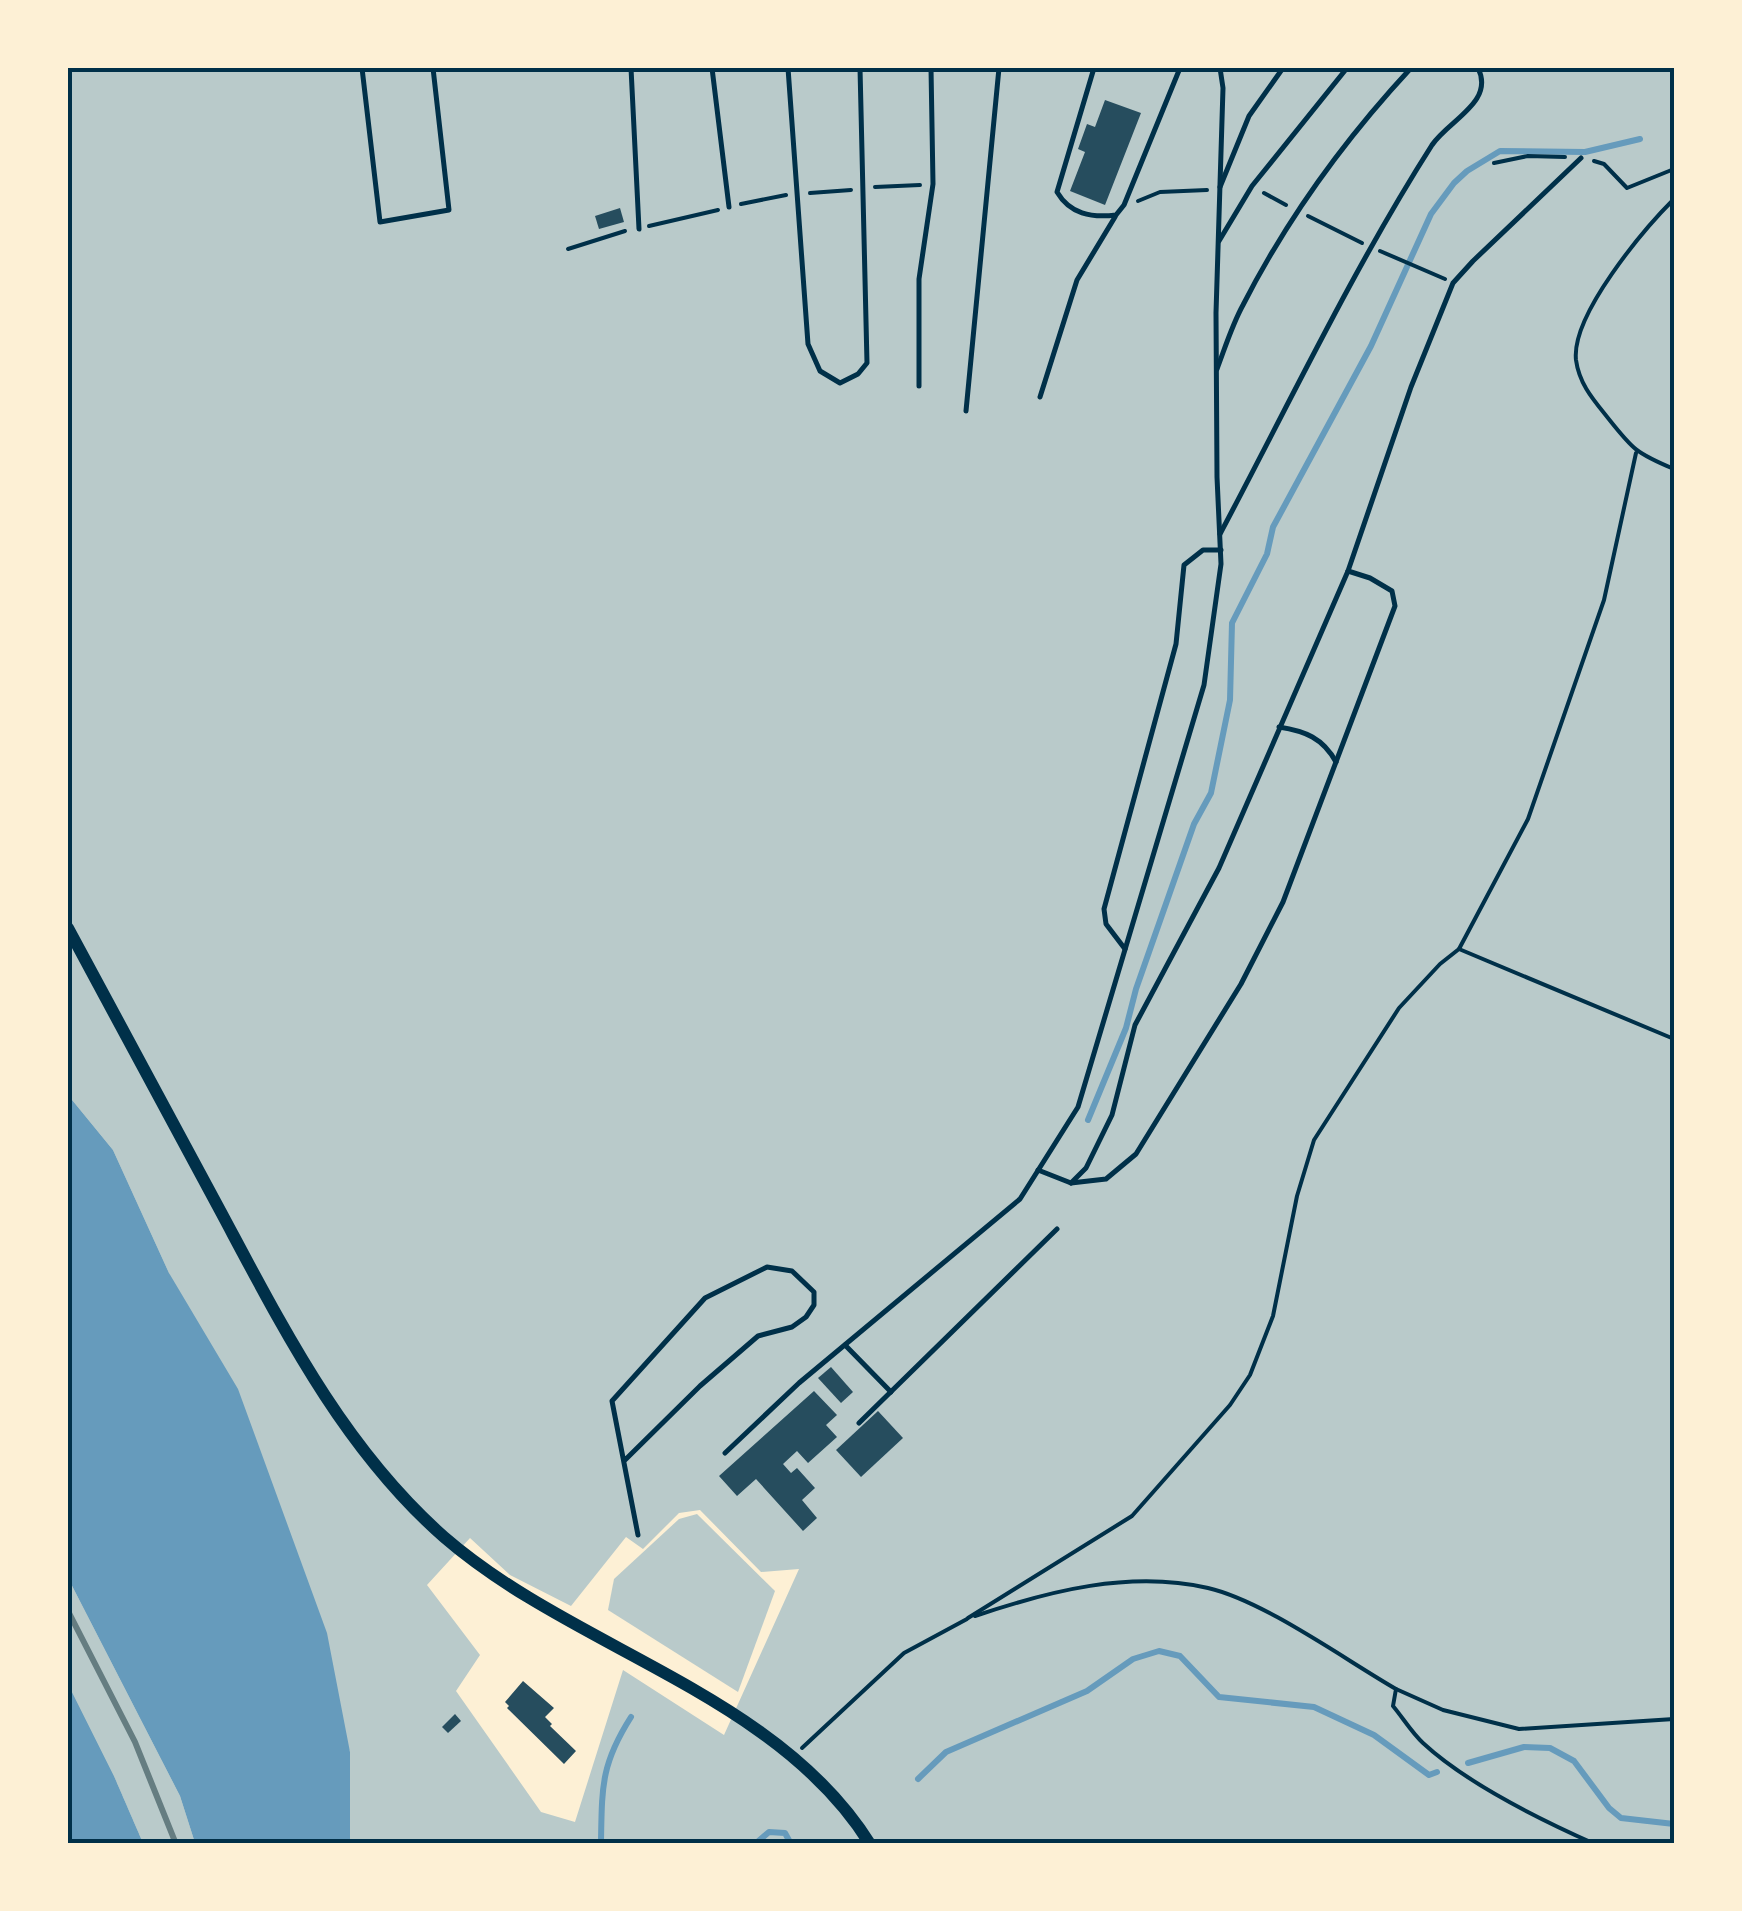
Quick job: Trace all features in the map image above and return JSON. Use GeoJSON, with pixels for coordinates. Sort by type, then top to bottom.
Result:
{"type":"FeatureCollection","features":[{"type":"Feature","properties":{"kind":"main road"},"geometry":{"type":"LineString","coordinates":[[68,928],[257,1278],[346,1429],[391,1486],[444,1536],[504,1584],[738,1718],[793,1758],[828,1790],[870,1844]]}},
{"type":"Feature","properties":{"kind":"lane"},"geometry":{"type":"LineString","coordinates":[[362,68],[380,222],[449,210],[433,68]]}},
{"type":"Feature","properties":{"kind":"lane"},"geometry":{"type":"LineString","coordinates":[[630,68],[640,228]]}},
{"type":"Feature","properties":{"kind":"lane"},"geometry":{"type":"LineString","coordinates":[[712,68],[729,207]]}},
{"type":"Feature","properties":{"kind":"lane"},"geometry":{"type":"LineString","coordinates":[[788,68],[808,344],[820,371],[840,383],[858,374],[867,363],[860,68]]}},
{"type":"Feature","properties":{"kind":"lane"},"geometry":{"type":"LineString","coordinates":[[920,386],[919,279],[933,184],[931,68]]}},
{"type":"Feature","properties":{"kind":"lane"},"geometry":{"type":"LineString","coordinates":[[966,411],[999,68]]}},
{"type":"Feature","properties":{"kind":"lane"},"geometry":{"type":"LineString","coordinates":[[1094,68],[1057,192],[1074,211],[1104,217],[1116,215]]}},
{"type":"Feature","properties":{"kind":"lane"},"geometry":{"type":"LineString","coordinates":[[1040,397],[1077,280],[1124,206],[1180,68]]}},
{"type":"Feature","properties":{"kind":"lane"},"geometry":{"type":"LineString","coordinates":[[726,1453],[845,1345],[1020,1198],[1078,1107],[1204,685],[1222,564],[1216,372],[1223,88],[1220,68]]}},
{"type":"Feature","properties":{"kind":"lane"},"geometry":{"type":"LineString","coordinates":[[1219,189],[1248,116],[1282,68]]}},
{"type":"Feature","properties":{"kind":"lane"},"geometry":{"type":"LineString","coordinates":[[1218,243],[1252,186],[1347,68]]}},
{"type":"Feature","properties":{"kind":"lane"},"geometry":{"type":"LineString","coordinates":[[1216,372],[1242,307],[1298,211],[1376,106],[1411,68]]}},
{"type":"Feature","properties":{"kind":"lane"},"geometry":{"type":"LineString","coordinates":[[1220,534],[1372,248],[1435,140],[1479,99],[1484,78],[1478,68]]}},
{"type":"Feature","properties":{"kind":"lane"},"geometry":{"type":"LineString","coordinates":[[1071,1183],[1086,1168],[1112,1114],[1135,1025],[1207,894],[1348,571],[1411,386],[1454,284],[1473,260],[1581,158]]}},
{"type":"Feature","properties":{"kind":"lane"},"geometry":{"type":"LineString","coordinates":[[1125,949],[1106,924],[1104,909],[1176,644],[1184,566],[1203,550],[1221,550]]}},
{"type":"Feature","properties":{"kind":"lane"},"geometry":{"type":"LineString","coordinates":[[1038,1170],[1071,1183],[1106,1178],[1136,1154],[1241,984],[1282,902],[1395,606],[1392,590],[1348,571]]}},
{"type":"Feature","properties":{"kind":"lane"},"geometry":{"type":"LineString","coordinates":[[1279,727],[1325,743],[1336,762]]}},
{"type":"Feature","properties":{"kind":"lane"},"geometry":{"type":"LineString","coordinates":[[859,1423],[1057,1229]]}},
{"type":"Feature","properties":{"kind":"lane"},"geometry":{"type":"LineString","coordinates":[[624,1462],[700,1386],[758,1336],[792,1327],[806,1318],[814,1304],[814,1292],[808,1283],[792,1271],[767,1267],[705,1298],[612,1401],[638,1534]]}},
{"type":"Feature","properties":{"kind":"lane"},"geometry":{"type":"LineString","coordinates":[[845,1345],[891,1392]]}},
{"type":"Feature","properties":{"kind":"path"},"geometry":{"type":"LineString","coordinates":[[568,249],[620,231],[796,194],[933,184]]}},
{"type":"Feature","properties":{"kind":"path"},"geometry":{"type":"LineString","coordinates":[[1252,186],[1372,248],[1454,284]]}},
{"type":"Feature","properties":{"kind":"path"},"geometry":{"type":"LineString","coordinates":[[1124,206],[1160,192],[1219,189]]}},
{"type":"Feature","properties":{"kind":"path"},"geometry":{"type":"LineString","coordinates":[[1674,199],[1645,228],[1605,284],[1583,326],[1575,358],[1584,388],[1636,453],[1674,469]]}},
{"type":"Feature","properties":{"kind":"path"},"geometry":{"type":"LineString","coordinates":[[793,1758],[819,1728],[904,1653],[1132,1516],[1230,1405],[1250,1374],[1273,1316],[1297,1196],[1314,1140],[1399,1008],[1459,949],[1528,819],[1604,600],[1636,453]]}},
{"type":"Feature","properties":{"kind":"path"},"geometry":{"type":"LineString","coordinates":[[1459,949],[1674,1039]]}},
{"type":"Feature","properties":{"kind":"path"},"geometry":{"type":"LineString","coordinates":[[968,1618],[1045,1592],[1140,1581],[1209,1588],[1269,1614],[1396,1689],[1443,1710],[1518,1729],[1674,1719]]}},
{"type":"Feature","properties":{"kind":"path"},"geometry":{"type":"LineString","coordinates":[[1396,1689],[1393,1706],[1422,1742],[1464,1774],[1595,1844]]}},
{"type":"Feature","properties":{"kind":"shaded area"},"geometry":{"type":"Polygon","coordinates":[[[68,68],[1674,68],[1674,1843],[350,1843],[350,1752],[169,1273],[113,1150],[68,1095],[68,68]],[[700,1510],[679,1513],[643,1549],[626,1537],[571,1606],[510,1575],[470,1538],[427,1585],[480,1655],[456,1691],[541,1812],[575,1822],[623,1670],[724,1735],[799,1569],[761,1572],[700,1510]]]}},
{"type":"Feature","properties":{"kind":"shaded area"},"geometry":{"type":"Polygon","coordinates":[[[697,1514],[775,1591],[738,1692],[608,1610],[614,1579],[679,1519],[697,1514]]]}},
{"type":"Feature","properties":{"kind":"shaded area"},"geometry":{"type":"Polygon","coordinates":[[[68,1578],[180,1796],[195,1843],[143,1843],[68,1684],[68,1578]]]}},
{"type":"Feature","properties":{"kind":"water"},"geometry":{"type":"Polygon","coordinates":[[[68,1095],[113,1150],[169,1273],[238,1389],[327,1633],[350,1752],[350,1843],[195,1843],[180,1796],[68,1578],[68,1095]]]}},
{"type":"Feature","properties":{"kind":"water"},"geometry":{"type":"Polygon","coordinates":[[[68,1684],[114,1776],[143,1843],[68,1843],[68,1684]]]}},
{"type":"Feature","properties":{"kind":"building"},"geometry":{"type":"Polygon","coordinates":[[[1105,100],[1141,113],[1105,205],[1070,191],[1085,152],[1078,149],[1087,124],[1095,127],[1105,100]]]}},
{"type":"Feature","properties":{"kind":"building"},"geometry":{"type":"Polygon","coordinates":[[[620,208],[624,222],[599,229],[595,216],[620,208]]]}},
{"type":"Feature","properties":{"kind":"building"},"geometry":{"type":"Polygon","coordinates":[[[831,1367],[853,1392],[841,1403],[818,1378],[831,1367]]]}},
{"type":"Feature","properties":{"kind":"building"},"geometry":{"type":"Polygon","coordinates":[[[814,1391],[837,1415],[826,1425],[837,1437],[808,1463],[797,1451],[783,1464],[791,1473],[797,1468],[815,1488],[802,1500],[817,1518],[803,1531],[756,1479],[737,1496],[719,1476],[814,1391]]]}},
{"type":"Feature","properties":{"kind":"building"},"geometry":{"type":"Polygon","coordinates":[[[878,1411],[903,1438],[861,1477],[836,1450],[878,1411]]]}},
{"type":"Feature","properties":{"kind":"building"},"geometry":{"type":"Polygon","coordinates":[[[523,1681],[554,1708],[545,1717],[576,1751],[564,1764],[507,1708],[505,1702],[523,1681]]]}},
{"type":"Feature","properties":{"kind":"building"},"geometry":{"type":"Polygon","coordinates":[[[455,1714],[461,1721],[448,1733],[442,1727],[455,1714]]]}},
{"type":"Feature","properties":{"kind":"waterway"},"geometry":{"type":"LineString","coordinates":[[1088,1120],[1126,1028],[1194,824],[1211,793],[1230,700],[1232,623],[1267,554],[1273,527],[1371,346],[1431,214],[1467,171],[1500,151],[1585,152],[1640,139]]}},
{"type":"Feature","properties":{"kind":"waterway"},"geometry":{"type":"LineString","coordinates":[[918,1779],[946,1752],[1087,1691],[1133,1659],[1159,1651],[1180,1656],[1219,1697],[1314,1707],[1374,1735],[1429,1775],[1437,1772]]}},
{"type":"Feature","properties":{"kind":"waterway"},"geometry":{"type":"LineString","coordinates":[[605,1844],[601,1841],[605,1776],[631,1717]]}},
{"type":"Feature","properties":{"kind":"waterway"},"geometry":{"type":"LineString","coordinates":[[1468,1763],[1524,1747],[1550,1748],[1574,1761],[1621,1818],[1674,1824]]}},
{"type":"Feature","properties":{"kind":"waterway"},"geometry":{"type":"LineString","coordinates":[[755,1844],[769,1832],[785,1833],[791,1844]]}},
{"type":"Feature","properties":{"kind":"railway"},"geometry":{"type":"LineString","coordinates":[[68,1611],[135,1742],[176,1844]]}}]}
